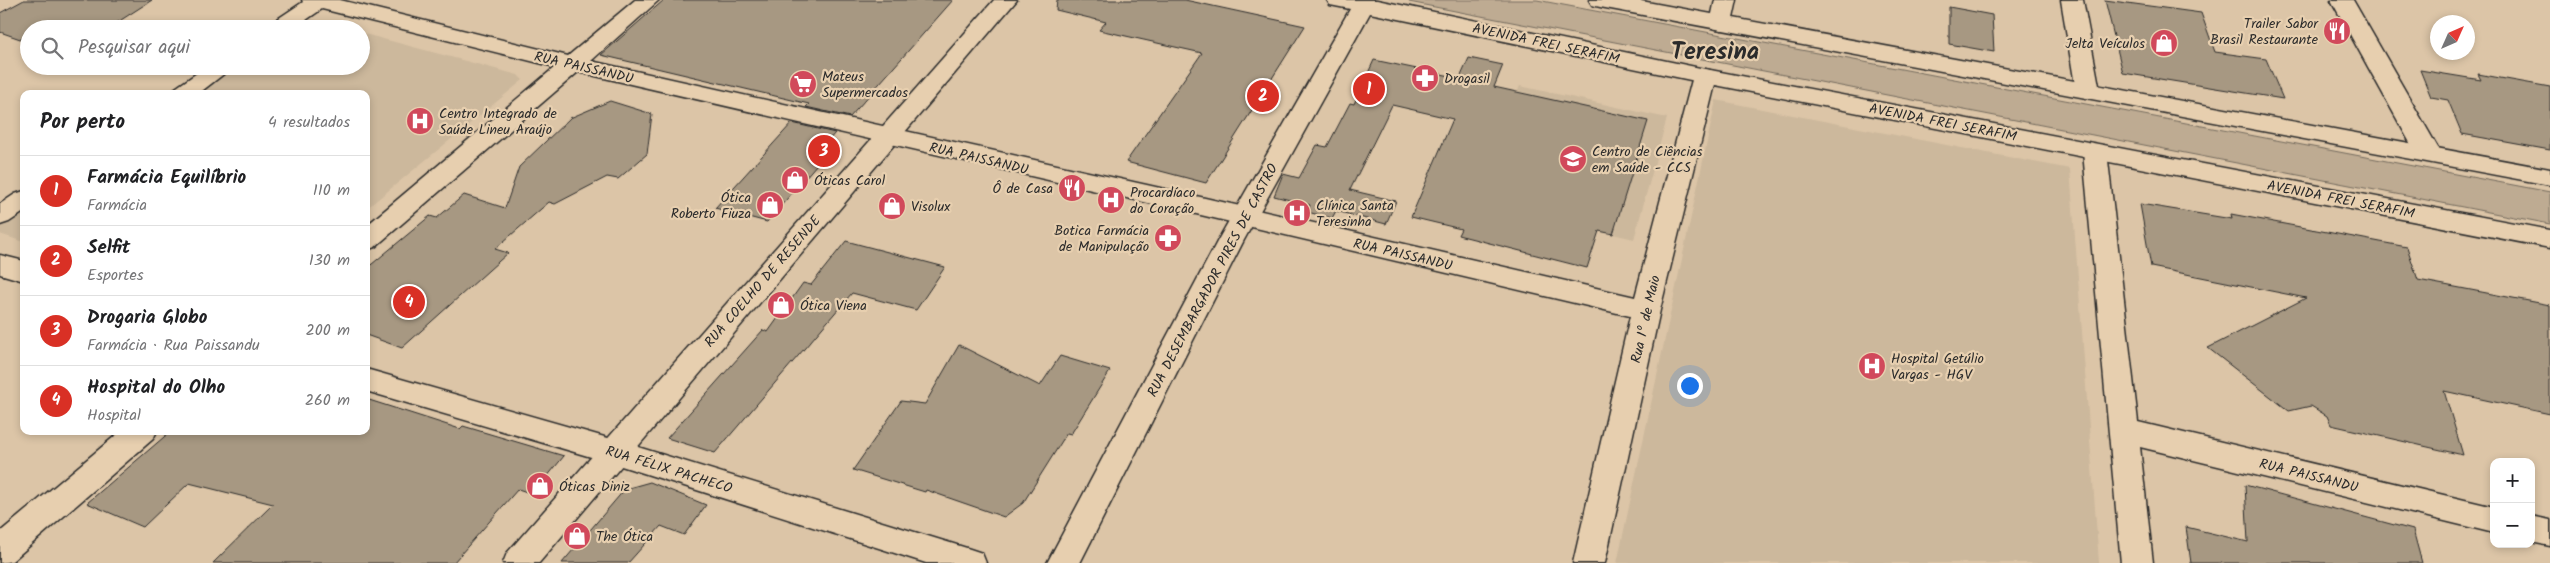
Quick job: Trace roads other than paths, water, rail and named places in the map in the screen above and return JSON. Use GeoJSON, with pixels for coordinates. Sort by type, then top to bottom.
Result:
{"type":"FeatureCollection","features":[{"type":"Feature","properties":{"kind":"street"},"geometry":{"type":"LineString","coordinates":[[290,20],[317,0]]}},
{"type":"Feature","properties":{"kind":"street","name":"RUA PAISSANDU"},"geometry":{"type":"LineString","coordinates":[[317,0],[572,64],[1646,310]]}},
{"type":"Feature","properties":{"kind":"street"},"geometry":{"type":"LineString","coordinates":[[370,238],[648,0]]}},
{"type":"Feature","properties":{"kind":"street","name":"RUA COELHO DE RESENDE"},"geometry":{"type":"LineString","coordinates":[[519,563],[1006,0]]}},
{"type":"Feature","properties":{"kind":"street"},"geometry":{"type":"LineString","coordinates":[[1600,0],[1724,11],[2088,91],[2428,152],[2550,177]]}},
{"type":"Feature","properties":{"kind":"street"},"geometry":{"type":"LineString","coordinates":[[2072,0],[2088,91]]}},
{"type":"Feature","properties":{"kind":"street"},"geometry":{"type":"LineString","coordinates":[[2342,0],[2428,152]]}},
{"type":"Feature","properties":{"kind":"street","name":"AVENIDA FREI SERAFIM"},"geometry":{"type":"LineString","coordinates":[[1356,2],[1705,76],[2550,239]]}},
{"type":"Feature","properties":{"kind":"street","name":"RUA DESEMBARGADOR PIRES DE CASTRO"},"geometry":{"type":"LineString","coordinates":[[1063,563],[1356,2]]}},
{"type":"Feature","properties":{"kind":"street"},"geometry":{"type":"LineString","coordinates":[[188,90],[209,75]]}},
{"type":"Feature","properties":{"kind":"street","name":"Rua 1º de Maio"},"geometry":{"type":"LineString","coordinates":[[1589,563],[1646,310],[1705,76]]}},
{"type":"Feature","properties":{"kind":"street"},"geometry":{"type":"LineString","coordinates":[[2095,152],[2137,563]]}},
{"type":"Feature","properties":{"kind":"street"},"geometry":{"type":"LineString","coordinates":[[0,216],[20,203]]}},
{"type":"Feature","properties":{"kind":"street"},"geometry":{"type":"LineString","coordinates":[[0,264],[20,271]]}},
{"type":"Feature","properties":{"kind":"street","name":"RUA FÉLIX PACHECO"},"geometry":{"type":"LineString","coordinates":[[370,381],[614,452],[970,563]]}},
{"type":"Feature","properties":{"kind":"street","name":"RUA PAISSANDU"},"geometry":{"type":"LineString","coordinates":[[2125,431],[2490,519]]}},
{"type":"Feature","properties":{"kind":"street"},"geometry":{"type":"LineString","coordinates":[[0,551],[137,435]]}},
{"type":"Feature","properties":{"kind":"street"},"geometry":{"type":"LineString","coordinates":[[2535,530],[2550,533]]}},
{"type":"Feature","properties":{"kind":"place","name":"Trailer Sabor Brasil Restaurante"},"geometry":{"type":"Point","coordinates":[2337,31]}},
{"type":"Feature","properties":{"kind":"place","name":"Jelta Veículos"},"geometry":{"type":"Point","coordinates":[2164,43]}},
{"type":"Feature","properties":{"kind":"place","name":"Drogasil"},"geometry":{"type":"Point","coordinates":[1425,78]}},
{"type":"Feature","properties":{"kind":"place","name":"Mateus Supermercados"},"geometry":{"type":"Point","coordinates":[803,84]}},
{"type":"Feature","properties":{"kind":"place","name":"Farmácia Equilíbrio"},"geometry":{"type":"Point","coordinates":[1369,89]}},
{"type":"Feature","properties":{"kind":"place","name":"Selfit"},"geometry":{"type":"Point","coordinates":[1263,96]}},
{"type":"Feature","properties":{"kind":"place","name":"Centro Integrado de Saúde Lineu Araújo"},"geometry":{"type":"Point","coordinates":[420,121]}},
{"type":"Feature","properties":{"kind":"place","name":"Drogaria Globo"},"geometry":{"type":"Point","coordinates":[824,151]}},
{"type":"Feature","properties":{"kind":"place","name":"Centro de Ciências em Saúde - CCS"},"geometry":{"type":"Point","coordinates":[1573,159]}},
{"type":"Feature","properties":{"kind":"place","name":"Óticas Carol"},"geometry":{"type":"Point","coordinates":[795,180]}},
{"type":"Feature","properties":{"kind":"place","name":"Ô de Casa"},"geometry":{"type":"Point","coordinates":[1072,188]}},
{"type":"Feature","properties":{"kind":"place","name":"Procardíaco do Coração"},"geometry":{"type":"Point","coordinates":[1111,200]}},
{"type":"Feature","properties":{"kind":"place","name":"Ótica Roberto Fiuza"},"geometry":{"type":"Point","coordinates":[770,205]}},
{"type":"Feature","properties":{"kind":"place","name":"Visolux"},"geometry":{"type":"Point","coordinates":[892,206]}},
{"type":"Feature","properties":{"kind":"place","name":"Clínica Santa Teresinha"},"geometry":{"type":"Point","coordinates":[1297,213]}},
{"type":"Feature","properties":{"kind":"place","name":"Botica Farmácia de Manipulação"},"geometry":{"type":"Point","coordinates":[1168,238]}},
{"type":"Feature","properties":{"kind":"place","name":"Hospital do Olho"},"geometry":{"type":"Point","coordinates":[409,302]}},
{"type":"Feature","properties":{"kind":"place","name":"Ótica Viena"},"geometry":{"type":"Point","coordinates":[781,305]}},
{"type":"Feature","properties":{"kind":"place","name":"Hospital Getúlio Vargas - HGV"},"geometry":{"type":"Point","coordinates":[1872,366]}},
{"type":"Feature","properties":{"kind":"place","name":"Óticas Diniz"},"geometry":{"type":"Point","coordinates":[540,486]}},
{"type":"Feature","properties":{"kind":"place","name":"The Ótica"},"geometry":{"type":"Point","coordinates":[577,536]}},
{"type":"Feature","properties":{"kind":"district","name":"Teresina"},"geometry":{"type":"Point","coordinates":[1715,51]}}]}
